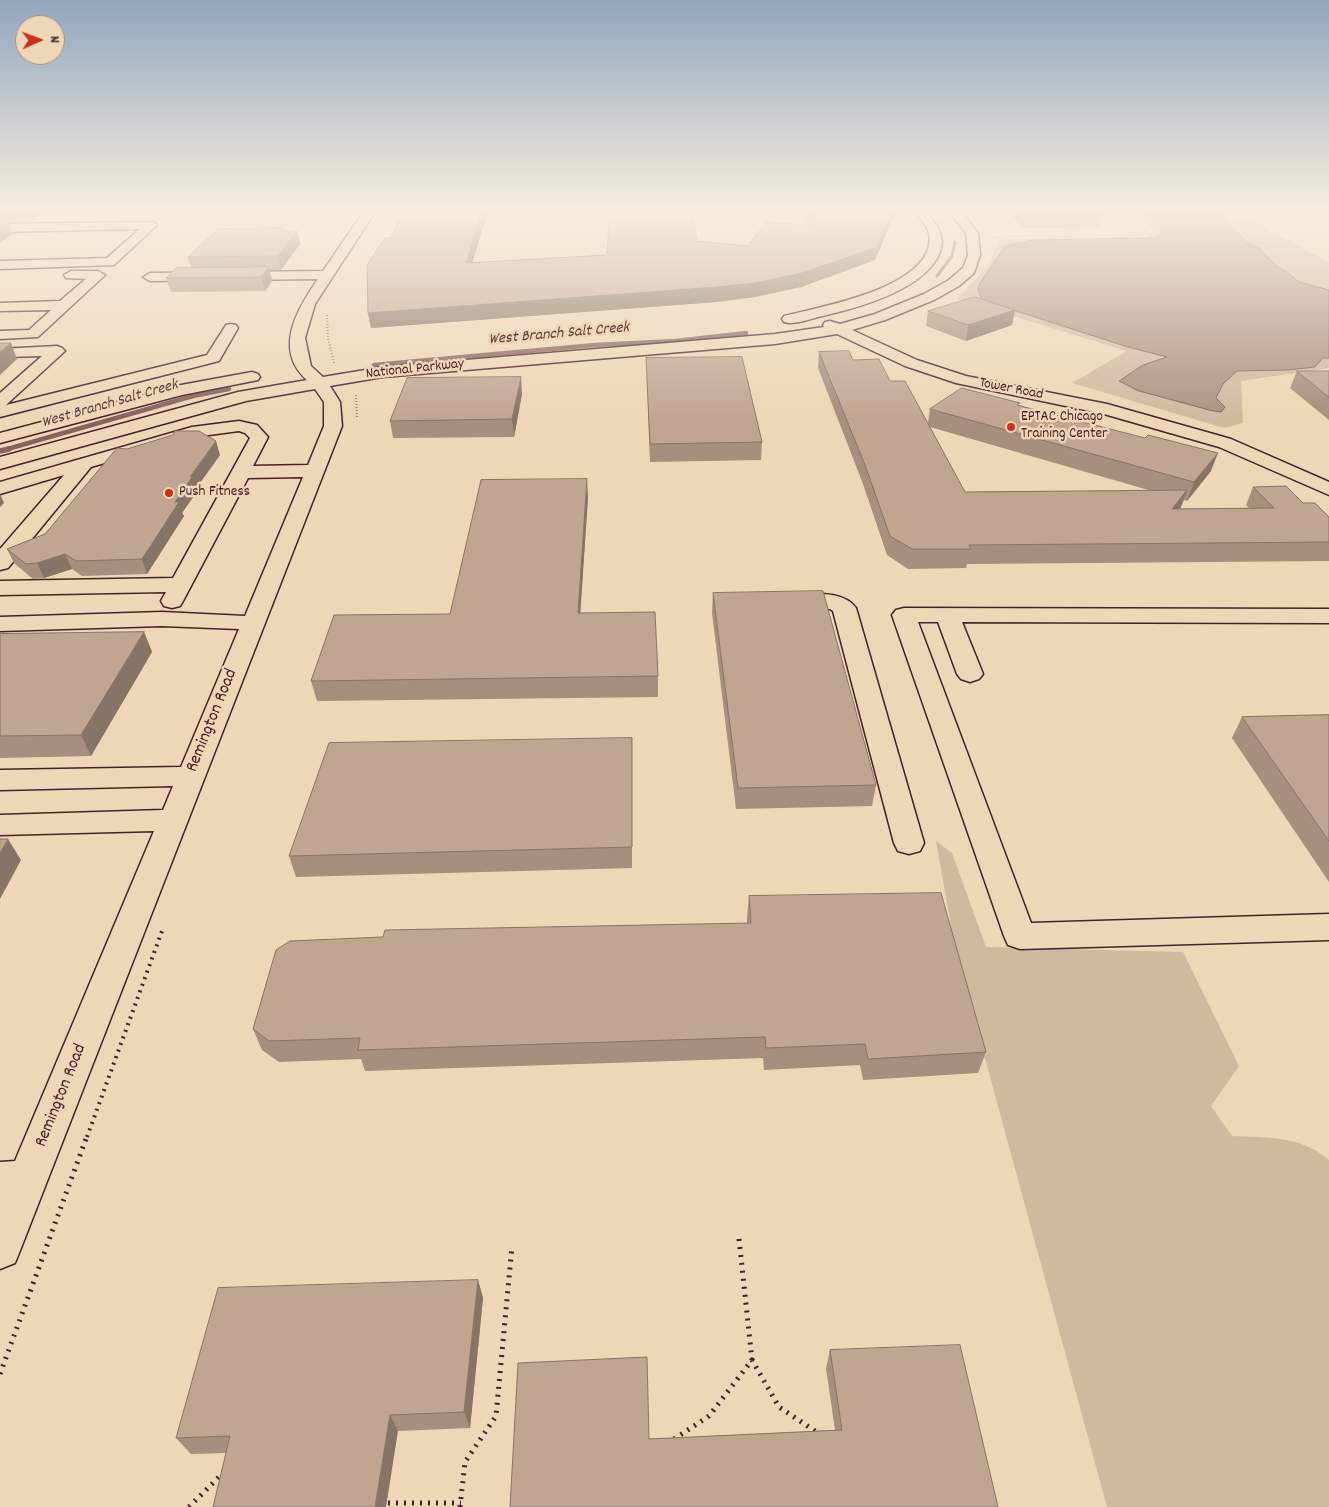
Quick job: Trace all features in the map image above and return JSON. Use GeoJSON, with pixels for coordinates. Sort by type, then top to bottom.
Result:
{"type":"FeatureCollection","features":[{"type":"Feature","properties":{"kind":"street"},"geometry":{"type":"LineString","coordinates":[[0,335],[33,334],[93,278]]}},
{"type":"Feature","properties":{"kind":"street","name":"Remington Road"},"geometry":{"type":"LineString","coordinates":[[0,1248],[14,1180],[173,820],[333,426],[332,402],[308,371],[297,338],[308,304],[326,278]]}},
{"type":"Feature","properties":{"kind":"street"},"geometry":{"type":"LineString","coordinates":[[772,321],[811,316],[884,293],[907,278]]}},
{"type":"Feature","properties":{"kind":"street","name":"National Parkway"},"geometry":{"type":"LineString","coordinates":[[0,464],[244,396],[308,371],[350,377],[383,372],[774,339],[839,329],[880,317],[929,297],[959,278]]}},
{"type":"Feature","properties":{"kind":"street"},"geometry":{"type":"LineString","coordinates":[[0,306],[64,306]]}},
{"type":"Feature","properties":{"kind":"street","name":"Tower Road"},"geometry":{"type":"LineString","coordinates":[[811,316],[911,364],[962,380],[1107,409],[1225,443],[1329,489]]}},
{"type":"Feature","properties":{"kind":"street"},"geometry":{"type":"LineString","coordinates":[[0,412],[213,358],[231,328]]}},
{"type":"Feature","properties":{"kind":"street"},"geometry":{"type":"LineString","coordinates":[[0,352],[56,351],[0,402]]}},
{"type":"Feature","properties":{"kind":"street"},"geometry":{"type":"LineString","coordinates":[[0,438],[181,390],[266,375]]}},
{"type":"Feature","properties":{"kind":"street"},"geometry":{"type":"LineString","coordinates":[[0,488],[192,432],[240,426],[251,428],[259,437],[162,619]]}},
{"type":"Feature","properties":{"kind":"street"},"geometry":{"type":"LineString","coordinates":[[0,563],[85,463]]}},
{"type":"Feature","properties":{"kind":"street"},"geometry":{"type":"LineString","coordinates":[[241,472],[315,471]]}},
{"type":"Feature","properties":{"kind":"street"},"geometry":{"type":"LineString","coordinates":[[0,588],[180,585]]}},
{"type":"Feature","properties":{"kind":"street"},"geometry":{"type":"LineString","coordinates":[[769,602],[830,601],[840,604],[844,608],[909,843]]}},
{"type":"Feature","properties":{"kind":"street"},"geometry":{"type":"LineString","coordinates":[[1329,616],[904,615],[1020,936],[1329,927]]}},
{"type":"Feature","properties":{"kind":"street"},"geometry":{"type":"LineString","coordinates":[[947,615],[970,674]]}},
{"type":"Feature","properties":{"kind":"street"},"geometry":{"type":"LineString","coordinates":[[0,624],[162,619],[253,623]]}},
{"type":"Feature","properties":{"kind":"street"},"geometry":{"type":"LineString","coordinates":[[0,780],[191,776]]}},
{"type":"Feature","properties":{"kind":"street"},"geometry":{"type":"LineString","coordinates":[[0,825],[173,820]]}},
{"type":"Feature","properties":{"kind":"path"},"geometry":{"type":"LineString","coordinates":[[326,312],[328,338],[333,362],[350,377]]}},
{"type":"Feature","properties":{"kind":"path"},"geometry":{"type":"LineString","coordinates":[[739,1239],[752,1360],[779,1407],[820,1435]]}},
{"type":"Feature","properties":{"kind":"path"},"geometry":{"type":"LineString","coordinates":[[388,1503],[461,1505],[465,1462],[496,1416],[512,1246]]}},
{"type":"Feature","properties":{"kind":"path"},"geometry":{"type":"LineString","coordinates":[[664,1445],[709,1416],[752,1360]]}},
{"type":"Feature","properties":{"kind":"path"},"geometry":{"type":"LineString","coordinates":[[189,1507],[230,1466]]}},
{"type":"Feature","properties":{"kind":"shaded area"},"geometry":{"type":"Polygon","coordinates":[[[976,278],[1329,278],[1329,368],[1241,381],[1243,423],[1224,428],[1072,383],[1127,351],[957,299],[976,278]]]}},
{"type":"Feature","properties":{"kind":"shaded area"},"geometry":{"type":"Polygon","coordinates":[[[983,278],[1295,278],[1299,282],[1329,290],[1329,358],[1323,358],[1315,367],[1287,370],[1237,371],[1223,384],[1216,398],[1225,407],[1221,412],[1213,411],[1139,391],[1119,381],[1143,365],[1167,357],[1128,347],[982,300],[978,289],[983,278]]]}},
{"type":"Feature","properties":{"kind":"shaded area"},"geometry":{"type":"Polygon","coordinates":[[[936,841],[952,853],[986,947],[1183,952],[1239,1066],[1211,1106],[1232,1136],[1283,1139],[1307,1146],[1329,1160],[1329,1507],[1107,1507],[955,948],[936,841]]]}},
{"type":"Feature","properties":{"kind":"building"},"geometry":{"type":"Polygon","coordinates":[[[367,278],[777,278],[756,283],[716,287],[368,313],[367,278]]]}},
{"type":"Feature","properties":{"kind":"building"},"geometry":{"type":"Polygon","coordinates":[[[975,297],[1015,310],[968,325],[928,311],[975,297]]]}},
{"type":"Feature","properties":{"kind":"building"},"geometry":{"type":"Polygon","coordinates":[[[0,343],[11,343],[0,352],[0,343]]]}},
{"type":"Feature","properties":{"kind":"building"},"geometry":{"type":"Polygon","coordinates":[[[849,351],[853,360],[879,359],[890,381],[905,381],[965,492],[1187,490],[1172,509],[1274,508],[1253,487],[1286,486],[1303,503],[1315,503],[1329,517],[1329,542],[969,545],[971,549],[912,549],[890,536],[865,465],[819,352],[849,351]]]}},
{"type":"Feature","properties":{"kind":"building"},"geometry":{"type":"Polygon","coordinates":[[[742,357],[762,442],[650,444],[646,358],[742,357]]]}},
{"type":"Feature","properties":{"kind":"building"},"geometry":{"type":"Polygon","coordinates":[[[1297,371],[1329,371],[1329,397],[1297,371]]]}},
{"type":"Feature","properties":{"kind":"building"},"geometry":{"type":"Polygon","coordinates":[[[521,377],[512,419],[390,421],[407,378],[521,377]]]}},
{"type":"Feature","properties":{"kind":"building"},"geometry":{"type":"Polygon","coordinates":[[[962,388],[1020,403],[1017,405],[1145,438],[1148,435],[1218,453],[1194,482],[930,409],[962,388]]]}},
{"type":"Feature","properties":{"kind":"building"},"geometry":{"type":"Polygon","coordinates":[[[175,431],[199,431],[216,441],[190,477],[193,476],[175,502],[179,502],[142,559],[76,561],[65,554],[37,563],[26,564],[7,549],[45,534],[117,448],[127,449],[173,435],[175,431]]]}},
{"type":"Feature","properties":{"kind":"building"},"geometry":{"type":"Polygon","coordinates":[[[587,479],[578,613],[655,612],[658,676],[311,681],[334,615],[450,614],[481,480],[587,479]]]}},
{"type":"Feature","properties":{"kind":"building"},"geometry":{"type":"Polygon","coordinates":[[[823,591],[876,785],[738,788],[713,593],[823,591]]]}},
{"type":"Feature","properties":{"kind":"building"},"geometry":{"type":"Polygon","coordinates":[[[144,632],[81,735],[0,736],[0,634],[144,632]]]}},
{"type":"Feature","properties":{"kind":"building"},"geometry":{"type":"Polygon","coordinates":[[[1329,715],[1329,841],[1242,717],[1329,715]]]}},
{"type":"Feature","properties":{"kind":"building"},"geometry":{"type":"Polygon","coordinates":[[[632,738],[632,847],[289,856],[329,743],[632,738]]]}},
{"type":"Feature","properties":{"kind":"building"},"geometry":{"type":"Polygon","coordinates":[[[0,839],[8,839],[0,853],[0,839]]]}},
{"type":"Feature","properties":{"kind":"building"},"geometry":{"type":"Polygon","coordinates":[[[941,893],[986,1052],[868,1059],[865,1044],[766,1048],[765,1037],[358,1050],[360,1038],[269,1041],[253,1029],[276,950],[290,941],[383,937],[385,930],[751,923],[749,896],[941,893]]]}},
{"type":"Feature","properties":{"kind":"building"},"geometry":{"type":"Polygon","coordinates":[[[478,1280],[464,1412],[390,1415],[375,1507],[213,1507],[230,1436],[176,1438],[218,1288],[478,1280]]]}},
{"type":"Feature","properties":{"kind":"building"},"geometry":{"type":"Polygon","coordinates":[[[960,1345],[998,1507],[510,1507],[518,1363],[647,1357],[649,1439],[842,1430],[830,1350],[960,1345]]]}},
{"type":"Feature","properties":{"kind":"waterway","name":"West Branch Salt Creek"},"geometry":{"type":"LineString","coordinates":[[374,365],[595,345],[676,341],[746,333]]}},
{"type":"Feature","properties":{"kind":"waterway","name":"West Branch Salt Creek"},"geometry":{"type":"LineString","coordinates":[[4,450],[193,396],[229,389]]}},
{"type":"Feature","properties":{"kind":"waterway","name":"West Branch Salt Creek"},"geometry":{"type":"LineString","coordinates":[[0,451],[9,449]]}},
{"type":"Feature","properties":{"kind":"place","name":"EPTAC Chicago Training Center"},"geometry":{"type":"Point","coordinates":[1011,427]}},
{"type":"Feature","properties":{"kind":"place","name":"Push Fitness"},"geometry":{"type":"Point","coordinates":[169,493]}}]}
